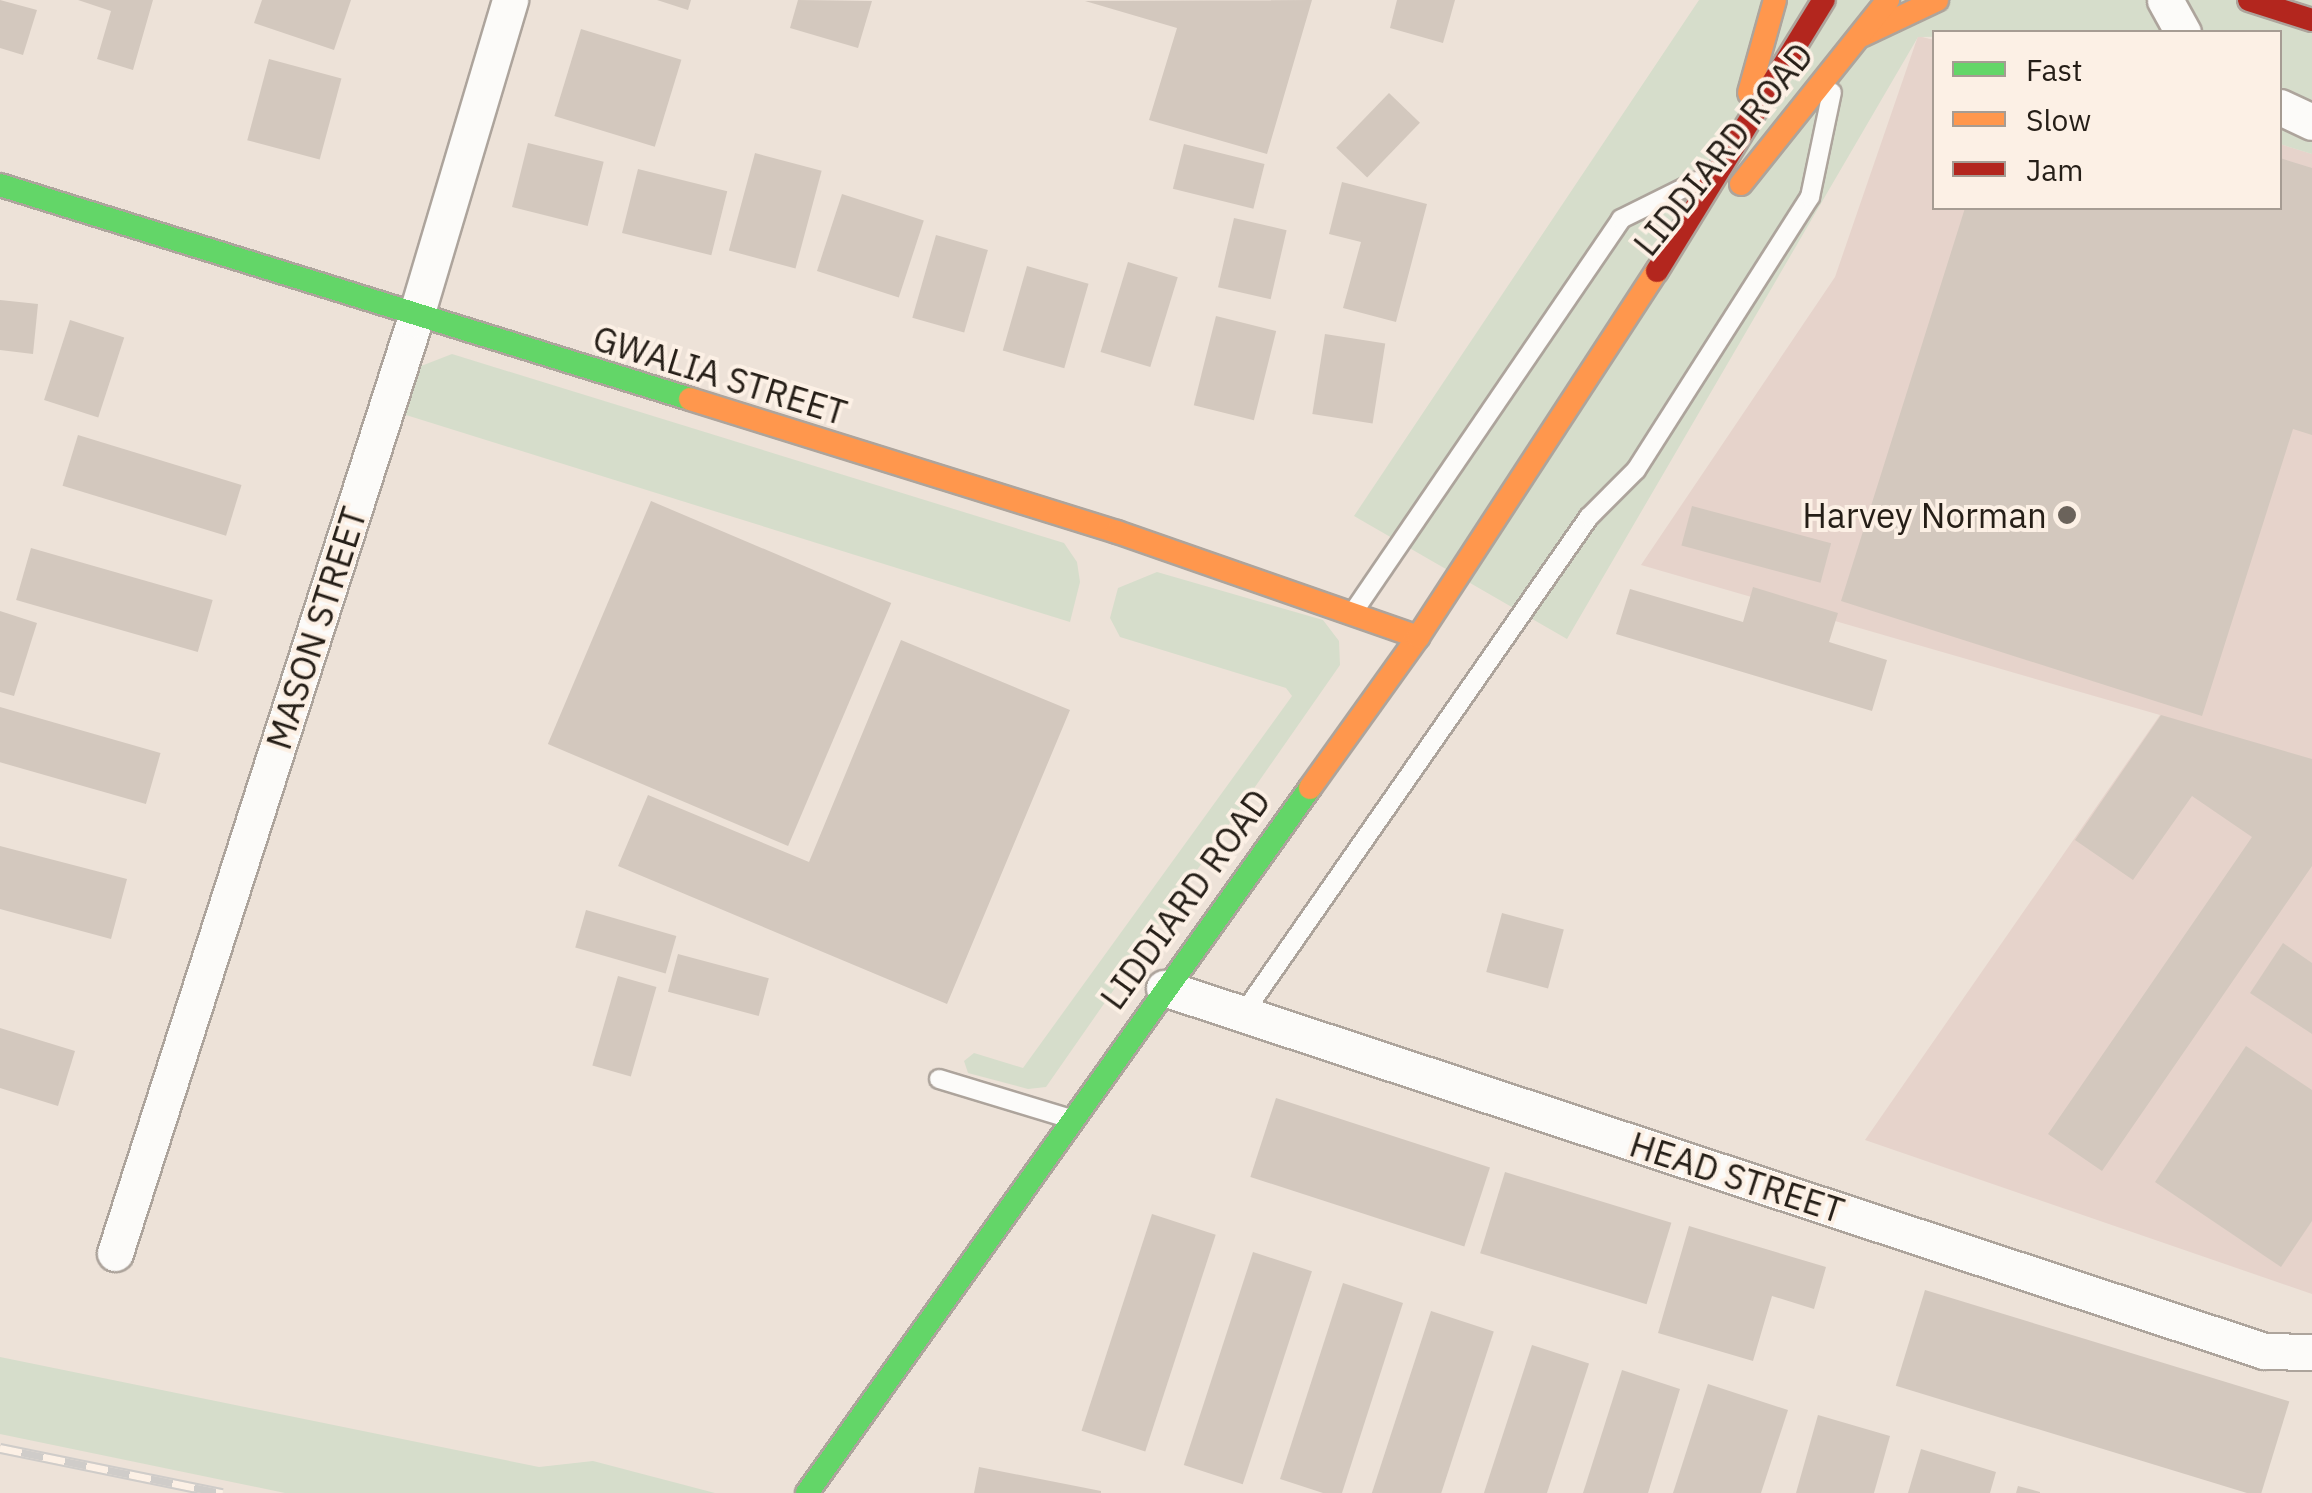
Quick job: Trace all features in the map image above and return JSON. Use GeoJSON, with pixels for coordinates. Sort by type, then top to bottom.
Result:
{"type":"FeatureCollection","features":[{"type":"Feature","properties":{"kind":"main road"},"geometry":{"type":"LineString","coordinates":[[1723,164],[1775,0]]}},
{"type":"Feature","properties":{"kind":"main road","name":"LIDDIARD ROAD"},"geometry":{"type":"LineString","coordinates":[[807,1493],[1418,637],[1614,342],[1824,0]]}},
{"type":"Feature","properties":{"kind":"main road","name":"LIDDIARD ROAD"},"geometry":{"type":"LineString","coordinates":[[1614,342],[1888,0]]}},
{"type":"Feature","properties":{"kind":"main road"},"geometry":{"type":"LineString","coordinates":[[1858,38],[1937,0]]}},
{"type":"Feature","properties":{"kind":"main road"},"geometry":{"type":"LineString","coordinates":[[2249,0],[2312,20]]}},
{"type":"Feature","properties":{"kind":"main road","name":"GWALIA STREET"},"geometry":{"type":"LineString","coordinates":[[0,185],[415,319],[1117,532],[1418,637]]}},
{"type":"Feature","properties":{"kind":"street","name":"MASON STREET"},"geometry":{"type":"LineString","coordinates":[[115,1253],[415,319],[510,0]]}},
{"type":"Feature","properties":{"kind":"street"},"geometry":{"type":"LineString","coordinates":[[2165,0],[2182,30]]}},
{"type":"Feature","properties":{"kind":"street"},"geometry":{"type":"LineString","coordinates":[[2282,108],[2312,122]]}},
{"type":"Feature","properties":{"kind":"street","name":"HEAD STREET"},"geometry":{"type":"LineString","coordinates":[[1164,988],[2264,1351],[2312,1352]]}},
{"type":"Feature","properties":{"kind":"lane"},"geometry":{"type":"LineString","coordinates":[[1242,1014],[1589,516],[1636,470],[1810,197],[1832,96],[1831,72]]}},
{"type":"Feature","properties":{"kind":"lane"},"geometry":{"type":"LineString","coordinates":[[1352,614],[1621,219],[1723,164]]}},
{"type":"Feature","properties":{"kind":"lane"},"geometry":{"type":"LineString","coordinates":[[938,1078],[1071,1119]]}},
{"type":"Feature","properties":{"kind":"shaded area"},"geometry":{"type":"Polygon","coordinates":[[[1918,36],[1932,40],[1932,210],[2282,210],[2282,145],[2312,154],[2312,1294],[1865,1140],[2160,715],[1641,565],[1835,277],[1918,36]]]}},
{"type":"Feature","properties":{"kind":"green space"},"geometry":{"type":"Polygon","coordinates":[[[1699,0],[2312,0],[2312,154],[2282,145],[2282,30],[1932,30],[1932,37],[1918,37],[1567,639],[1354,516],[1699,0]]]}},
{"type":"Feature","properties":{"kind":"green space"},"geometry":{"type":"Polygon","coordinates":[[[452,354],[1064,543],[1077,562],[1080,582],[1070,622],[390,410],[416,368],[452,354]]]}},
{"type":"Feature","properties":{"kind":"green space"},"geometry":{"type":"Polygon","coordinates":[[[1157,572],[1323,620],[1339,641],[1340,665],[1046,1087],[1028,1089],[968,1073],[964,1061],[974,1053],[1023,1068],[1292,696],[1286,688],[1120,637],[1110,618],[1118,588],[1157,572]]]}},
{"type":"Feature","properties":{"kind":"green space"},"geometry":{"type":"Polygon","coordinates":[[[0,1357],[539,1467],[593,1461],[715,1493],[285,1493],[0,1434],[0,1357]]]}},
{"type":"Feature","properties":{"kind":"building"},"geometry":{"type":"Polygon","coordinates":[[[0,0],[37,10],[23,55],[0,48],[0,0]]]}},
{"type":"Feature","properties":{"kind":"building"},"geometry":{"type":"Polygon","coordinates":[[[78,0],[153,0],[133,70],[97,59],[111,11],[78,0]]]}},
{"type":"Feature","properties":{"kind":"building"},"geometry":{"type":"Polygon","coordinates":[[[262,0],[351,0],[334,50],[254,23],[262,0]]]}},
{"type":"Feature","properties":{"kind":"building"},"geometry":{"type":"Polygon","coordinates":[[[657,0],[691,0],[688,10],[657,0]]]}},
{"type":"Feature","properties":{"kind":"building"},"geometry":{"type":"Polygon","coordinates":[[[798,0],[872,1],[858,48],[790,28],[798,0]]]}},
{"type":"Feature","properties":{"kind":"building"},"geometry":{"type":"Polygon","coordinates":[[[1312,0],[1267,154],[1149,120],[1177,28],[1085,1],[1312,0]]]}},
{"type":"Feature","properties":{"kind":"building"},"geometry":{"type":"Polygon","coordinates":[[[1397,0],[1455,0],[1443,43],[1390,28],[1397,0]]]}},
{"type":"Feature","properties":{"kind":"building"},"geometry":{"type":"Polygon","coordinates":[[[581,29],[681,60],[655,147],[554,116],[581,29]]]}},
{"type":"Feature","properties":{"kind":"building"},"geometry":{"type":"Polygon","coordinates":[[[269,59],[341,78],[320,160],[247,140],[269,59]]]}},
{"type":"Feature","properties":{"kind":"building"},"geometry":{"type":"Polygon","coordinates":[[[1389,93],[1420,123],[1367,178],[1336,148],[1389,93]]]}},
{"type":"Feature","properties":{"kind":"building"},"geometry":{"type":"Polygon","coordinates":[[[528,143],[604,162],[588,226],[512,207],[528,143]]]}},
{"type":"Feature","properties":{"kind":"building"},"geometry":{"type":"Polygon","coordinates":[[[1184,144],[1265,164],[1253,209],[1173,189],[1184,144]]]}},
{"type":"Feature","properties":{"kind":"building"},"geometry":{"type":"Polygon","coordinates":[[[755,153],[822,171],[796,268],[729,251],[755,153]]]}},
{"type":"Feature","properties":{"kind":"building","name":"Harvey Norman"},"geometry":{"type":"Polygon","coordinates":[[[2282,159],[2312,168],[2312,435],[2293,429],[2202,716],[1841,601],[1964,210],[2282,210],[2282,159]]]}},
{"type":"Feature","properties":{"kind":"building"},"geometry":{"type":"Polygon","coordinates":[[[638,169],[727,191],[711,255],[622,233],[638,169]]]}},
{"type":"Feature","properties":{"kind":"building"},"geometry":{"type":"Polygon","coordinates":[[[1342,182],[1427,204],[1396,322],[1343,308],[1361,242],[1329,234],[1342,182]]]}},
{"type":"Feature","properties":{"kind":"building"},"geometry":{"type":"Polygon","coordinates":[[[842,194],[924,221],[899,298],[817,271],[842,194]]]}},
{"type":"Feature","properties":{"kind":"building"},"geometry":{"type":"Polygon","coordinates":[[[1234,218],[1287,230],[1271,299],[1218,287],[1234,218]]]}},
{"type":"Feature","properties":{"kind":"building"},"geometry":{"type":"Polygon","coordinates":[[[936,235],[988,250],[964,333],[912,318],[936,235]]]}},
{"type":"Feature","properties":{"kind":"building"},"geometry":{"type":"Polygon","coordinates":[[[1128,262],[1178,277],[1150,367],[1101,352],[1128,262]]]}},
{"type":"Feature","properties":{"kind":"building"},"geometry":{"type":"Polygon","coordinates":[[[1027,266],[1089,284],[1064,368],[1003,351],[1027,266]]]}},
{"type":"Feature","properties":{"kind":"building"},"geometry":{"type":"Polygon","coordinates":[[[0,300],[38,304],[33,354],[0,350],[0,300]]]}},
{"type":"Feature","properties":{"kind":"building"},"geometry":{"type":"Polygon","coordinates":[[[1216,316],[1276,331],[1254,420],[1194,405],[1216,316]]]}},
{"type":"Feature","properties":{"kind":"building"},"geometry":{"type":"Polygon","coordinates":[[[70,320],[124,338],[98,418],[44,400],[70,320]]]}},
{"type":"Feature","properties":{"kind":"building"},"geometry":{"type":"Polygon","coordinates":[[[1325,334],[1385,344],[1373,424],[1312,414],[1325,334]]]}},
{"type":"Feature","properties":{"kind":"building"},"geometry":{"type":"Polygon","coordinates":[[[78,435],[242,485],[226,536],[63,486],[78,435]]]}},
{"type":"Feature","properties":{"kind":"building"},"geometry":{"type":"Polygon","coordinates":[[[651,501],[891,603],[788,846],[548,744],[651,501]]]}},
{"type":"Feature","properties":{"kind":"building"},"geometry":{"type":"Polygon","coordinates":[[[1692,506],[1831,543],[1820,583],[1681,546],[1692,506]]]}},
{"type":"Feature","properties":{"kind":"building"},"geometry":{"type":"Polygon","coordinates":[[[31,548],[213,600],[198,652],[16,600],[31,548]]]}},
{"type":"Feature","properties":{"kind":"building"},"geometry":{"type":"Polygon","coordinates":[[[1753,587],[1838,613],[1829,642],[1887,660],[1872,711],[1616,634],[1630,589],[1743,622],[1753,587]]]}},
{"type":"Feature","properties":{"kind":"building"},"geometry":{"type":"Polygon","coordinates":[[[0,611],[37,623],[14,696],[0,692],[0,611]]]}},
{"type":"Feature","properties":{"kind":"building"},"geometry":{"type":"Polygon","coordinates":[[[901,640],[1070,710],[947,1004],[618,866],[648,795],[809,862],[901,640]]]}},
{"type":"Feature","properties":{"kind":"building"},"geometry":{"type":"Polygon","coordinates":[[[0,707],[161,753],[146,804],[0,762],[0,707]]]}},
{"type":"Feature","properties":{"kind":"building"},"geometry":{"type":"Polygon","coordinates":[[[2161,715],[2312,759],[2312,866],[2102,1171],[2048,1134],[2252,837],[2192,796],[2133,880],[2075,840],[2161,715]]]}},
{"type":"Feature","properties":{"kind":"building"},"geometry":{"type":"Polygon","coordinates":[[[0,846],[127,879],[111,939],[0,909],[0,846]]]}},
{"type":"Feature","properties":{"kind":"building"},"geometry":{"type":"Polygon","coordinates":[[[586,910],[676,936],[666,973],[575,947],[586,910]]]}},
{"type":"Feature","properties":{"kind":"building"},"geometry":{"type":"Polygon","coordinates":[[[1502,913],[1564,930],[1548,988],[1486,972],[1502,913]]]}},
{"type":"Feature","properties":{"kind":"building"},"geometry":{"type":"Polygon","coordinates":[[[2283,943],[2312,963],[2312,1034],[2250,993],[2283,943]]]}},
{"type":"Feature","properties":{"kind":"building"},"geometry":{"type":"Polygon","coordinates":[[[678,954],[769,978],[759,1016],[668,992],[678,954]]]}},
{"type":"Feature","properties":{"kind":"building"},"geometry":{"type":"Polygon","coordinates":[[[618,976],[656,987],[631,1076],[592,1065],[618,976]]]}},
{"type":"Feature","properties":{"kind":"building"},"geometry":{"type":"Polygon","coordinates":[[[0,1028],[75,1051],[58,1106],[0,1088],[0,1028]]]}},
{"type":"Feature","properties":{"kind":"building"},"geometry":{"type":"Polygon","coordinates":[[[2246,1046],[2312,1090],[2312,1221],[2281,1267],[2155,1182],[2246,1046]]]}},
{"type":"Feature","properties":{"kind":"building"},"geometry":{"type":"Polygon","coordinates":[[[1276,1098],[1490,1168],[1464,1246],[1250,1177],[1276,1098]]]}},
{"type":"Feature","properties":{"kind":"building"},"geometry":{"type":"Polygon","coordinates":[[[1505,1172],[1671,1223],[1647,1304],[1480,1253],[1505,1172]]]}},
{"type":"Feature","properties":{"kind":"building"},"geometry":{"type":"Polygon","coordinates":[[[1152,1214],[1216,1235],[1145,1452],[1082,1431],[1152,1214]]]}},
{"type":"Feature","properties":{"kind":"building"},"geometry":{"type":"Polygon","coordinates":[[[1689,1226],[1826,1267],[1814,1309],[1772,1296],[1753,1361],[1658,1333],[1689,1226]]]}},
{"type":"Feature","properties":{"kind":"building"},"geometry":{"type":"Polygon","coordinates":[[[1253,1252],[1312,1271],[1243,1484],[1184,1465],[1253,1252]]]}},
{"type":"Feature","properties":{"kind":"building"},"geometry":{"type":"Polygon","coordinates":[[[1343,1283],[1403,1303],[1342,1493],[1323,1493],[1280,1479],[1343,1283]]]}},
{"type":"Feature","properties":{"kind":"building"},"geometry":{"type":"Polygon","coordinates":[[[1925,1290],[2289,1401],[2261,1493],[2247,1493],[1896,1386],[1925,1290]]]}},
{"type":"Feature","properties":{"kind":"building"},"geometry":{"type":"Polygon","coordinates":[[[1431,1311],[1494,1331],[1441,1493],[1372,1493],[1431,1311]]]}},
{"type":"Feature","properties":{"kind":"building"},"geometry":{"type":"Polygon","coordinates":[[[1532,1345],[1589,1364],[1547,1493],[1484,1493],[1532,1345]]]}},
{"type":"Feature","properties":{"kind":"building"},"geometry":{"type":"Polygon","coordinates":[[[1622,1370],[1680,1389],[1648,1493],[1583,1493],[1622,1370]]]}},
{"type":"Feature","properties":{"kind":"building"},"geometry":{"type":"Polygon","coordinates":[[[1708,1384],[1788,1410],[1761,1493],[1673,1493],[1708,1384]]]}},
{"type":"Feature","properties":{"kind":"building"},"geometry":{"type":"Polygon","coordinates":[[[1818,1415],[1890,1436],[1874,1493],[1796,1493],[1818,1415]]]}},
{"type":"Feature","properties":{"kind":"building"},"geometry":{"type":"Polygon","coordinates":[[[1921,1449],[1996,1472],[1990,1493],[1908,1493],[1921,1449]]]}},
{"type":"Feature","properties":{"kind":"building"},"geometry":{"type":"Polygon","coordinates":[[[979,1467],[1101,1491],[1101,1493],[974,1493],[979,1467]]]}},
{"type":"Feature","properties":{"kind":"building"},"geometry":{"type":"Polygon","coordinates":[[[2018,1486],[2040,1492],[2040,1493],[2016,1493],[2018,1486]]]}},
{"type":"Feature","properties":{"kind":"railway"},"geometry":{"type":"LineString","coordinates":[[0,1448],[222,1493]]}},
{"type":"Feature","properties":{"kind":"traffic: fast"},"geometry":{"type":"LineString","coordinates":[[0,185],[690,399]]}},
{"type":"Feature","properties":{"kind":"traffic: fast"},"geometry":{"type":"LineString","coordinates":[[807,1493],[1310,788]]}},
{"type":"Feature","properties":{"kind":"traffic: slow"},"geometry":{"type":"LineString","coordinates":[[1749,93],[1775,0]]}},
{"type":"Feature","properties":{"kind":"traffic: slow"},"geometry":{"type":"LineString","coordinates":[[1741,184],[1888,0]]}},
{"type":"Feature","properties":{"kind":"traffic: slow"},"geometry":{"type":"LineString","coordinates":[[1863,35],[1937,0]]}},
{"type":"Feature","properties":{"kind":"traffic: slow"},"geometry":{"type":"LineString","coordinates":[[1310,788],[1418,637],[1657,271]]}},
{"type":"Feature","properties":{"kind":"traffic: slow"},"geometry":{"type":"LineString","coordinates":[[690,399],[1117,532],[1418,637]]}},
{"type":"Feature","properties":{"kind":"traffic: jam"},"geometry":{"type":"LineString","coordinates":[[1657,271],[1824,0]]}},
{"type":"Feature","properties":{"kind":"traffic: jam"},"geometry":{"type":"LineString","coordinates":[[2249,0],[2312,20]]}},
{"type":"Feature","properties":{"kind":"place","name":"Harvey Norman"},"geometry":{"type":"Point","coordinates":[2067,515]}}]}
